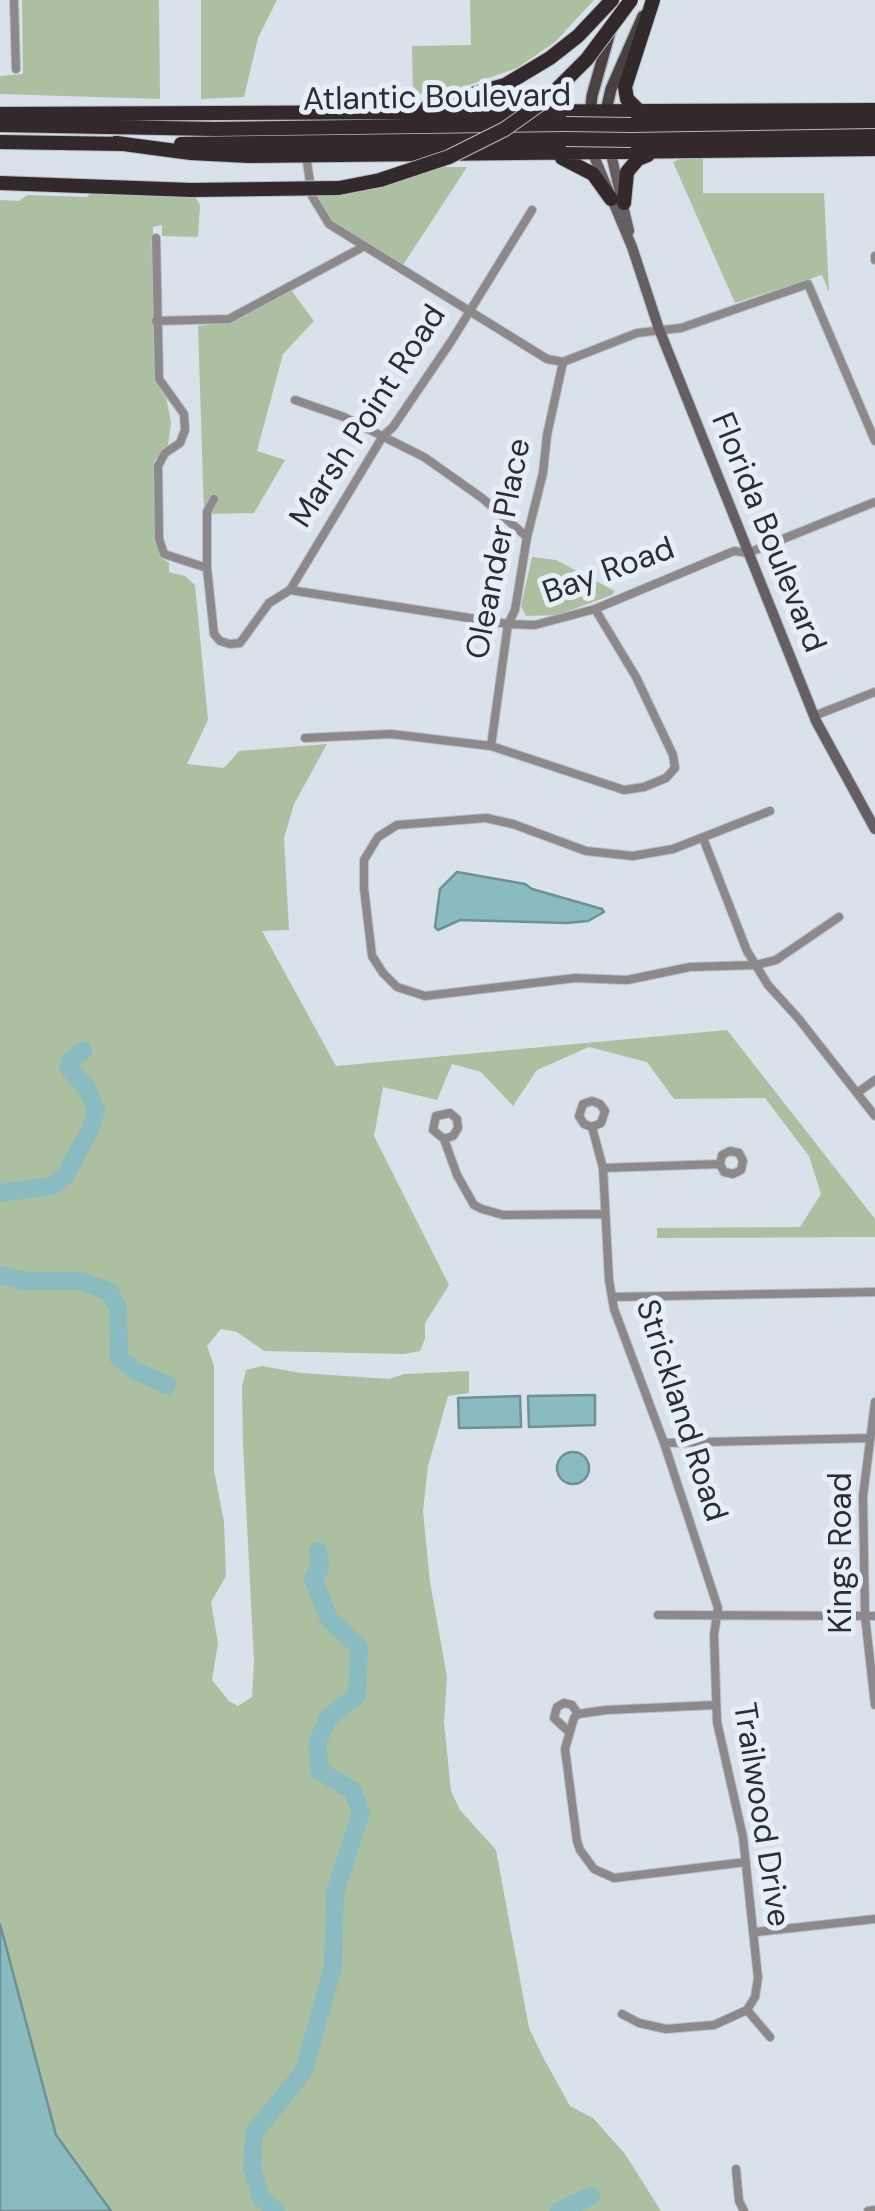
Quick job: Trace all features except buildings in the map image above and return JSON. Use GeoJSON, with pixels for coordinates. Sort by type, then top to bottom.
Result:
{"type":"FeatureCollection","features":[{"type":"Feature","properties":{"kind":"highway"},"geometry":{"type":"LineString","coordinates":[[366,111],[427,107],[504,85],[578,36],[612,0]]}},
{"type":"Feature","properties":{"kind":"highway"},"geometry":{"type":"LineString","coordinates":[[0,183],[191,190],[338,188],[380,180],[449,158],[505,129],[547,99],[587,59],[631,0]]}},
{"type":"Feature","properties":{"kind":"highway"},"geometry":{"type":"LineString","coordinates":[[638,110],[627,99],[625,87],[653,0]]}},
{"type":"Feature","properties":{"kind":"highway"},"geometry":{"type":"LineString","coordinates":[[0,114],[875,110]]}},
{"type":"Feature","properties":{"kind":"highway","name":"Atlantic Boulevard"},"geometry":{"type":"LineString","coordinates":[[631,132],[875,121]]}},
{"type":"Feature","properties":{"kind":"highway","name":"Atlantic Boulevard"},"geometry":{"type":"LineString","coordinates":[[0,125],[875,136]]}},
{"type":"Feature","properties":{"kind":"highway","name":"Atlantic Boulevard"},"geometry":{"type":"LineString","coordinates":[[0,142],[116,144],[566,131]]}},
{"type":"Feature","properties":{"kind":"highway"},"geometry":{"type":"LineString","coordinates":[[116,144],[191,153],[306,155],[875,149]]}},
{"type":"Feature","properties":{"kind":"highway"},"geometry":{"type":"LineString","coordinates":[[618,201],[626,172],[638,158],[654,153]]}},
{"type":"Feature","properties":{"kind":"highway"},"geometry":{"type":"LineString","coordinates":[[531,154],[582,166],[618,201]]}},
{"type":"Feature","properties":{"kind":"main road"},"geometry":{"type":"LineString","coordinates":[[593,154],[600,64],[622,0]]}},
{"type":"Feature","properties":{"kind":"main road"},"geometry":{"type":"LineString","coordinates":[[610,154],[598,111],[653,0]]}},
{"type":"Feature","properties":{"kind":"street"},"geometry":{"type":"LineString","coordinates":[[14,0],[16,69]]}},
{"type":"Feature","properties":{"kind":"street","name":"Florida Boulevard"},"geometry":{"type":"LineString","coordinates":[[593,154],[618,201]]}},
{"type":"Feature","properties":{"kind":"street","name":"Florida Boulevard"},"geometry":{"type":"LineString","coordinates":[[610,154],[618,201],[659,329],[814,716],[875,829]]}},
{"type":"Feature","properties":{"kind":"street"},"geometry":{"type":"LineString","coordinates":[[306,155],[307,179],[317,208],[330,224],[529,349],[564,362],[637,332],[681,328],[808,284],[875,440]]}},
{"type":"Feature","properties":{"kind":"street","name":"Marsh Point Road"},"geometry":{"type":"LineString","coordinates":[[207,568],[214,634],[220,641],[240,643],[269,604],[290,590],[383,436],[403,412],[532,210]]}},
{"type":"Feature","properties":{"kind":"street"},"geometry":{"type":"LineString","coordinates":[[156,238],[159,379],[184,414],[185,430],[180,443],[165,452],[158,466],[159,539],[164,554],[207,568],[207,512],[214,499]]}},
{"type":"Feature","properties":{"kind":"street"},"geometry":{"type":"LineString","coordinates":[[156,321],[229,319],[363,248]]}},
{"type":"Feature","properties":{"kind":"street","name":"Oleander Place"},"geometry":{"type":"LineString","coordinates":[[491,746],[508,624],[516,610],[527,537],[564,362]]}},
{"type":"Feature","properties":{"kind":"street"},"geometry":{"type":"LineString","coordinates":[[295,400],[344,417],[424,457],[482,498],[527,537]]}},
{"type":"Feature","properties":{"kind":"street","name":"Bay Road"},"geometry":{"type":"LineString","coordinates":[[290,590],[535,625],[595,609],[734,551],[748,553],[875,502]]}},
{"type":"Feature","properties":{"kind":"street"},"geometry":{"type":"LineString","coordinates":[[305,738],[391,734],[491,746],[624,790],[644,788],[666,778],[675,768],[674,755],[636,677],[595,609]]}},
{"type":"Feature","properties":{"kind":"street"},"geometry":{"type":"LineString","coordinates":[[814,716],[875,692]]}},
{"type":"Feature","properties":{"kind":"street"},"geometry":{"type":"LineString","coordinates":[[770,810],[660,852],[618,856],[586,851],[486,818],[404,823],[383,832],[364,860],[372,956],[382,974],[397,986],[426,996],[574,978],[627,980],[690,967],[756,965],[776,960],[839,917]]}},
{"type":"Feature","properties":{"kind":"street"},"geometry":{"type":"LineString","coordinates":[[703,838],[747,951],[768,985],[875,1116]]}},
{"type":"Feature","properties":{"kind":"street"},"geometry":{"type":"LineString","coordinates":[[857,1092],[875,1080]]}},
{"type":"Feature","properties":{"kind":"street"},"geometry":{"type":"LineString","coordinates":[[592,1127],[604,1168],[612,1297]]}},
{"type":"Feature","properties":{"kind":"street"},"geometry":{"type":"LineString","coordinates":[[444,1138],[457,1176],[474,1205],[482,1210],[502,1215],[605,1214]]}},
{"type":"Feature","properties":{"kind":"street"},"geometry":{"type":"LineString","coordinates":[[604,1168],[720,1164]]}},
{"type":"Feature","properties":{"kind":"street","name":"Strickland Road"},"geometry":{"type":"LineString","coordinates":[[719,1615],[612,1297],[875,1292]]}},
{"type":"Feature","properties":{"kind":"street","name":"Kings Road"},"geometry":{"type":"LineString","coordinates":[[875,1402],[863,1496],[875,1704]]}},
{"type":"Feature","properties":{"kind":"street"},"geometry":{"type":"LineString","coordinates":[[664,1443],[870,1438]]}},
{"type":"Feature","properties":{"kind":"street","name":"Trailwood Drive"},"geometry":{"type":"LineString","coordinates":[[719,1615],[714,1636],[715,1705],[756,1932],[758,1978],[755,1997],[747,2010]]}},
{"type":"Feature","properties":{"kind":"street"},"geometry":{"type":"LineString","coordinates":[[658,1616],[870,1616]]}},
{"type":"Feature","properties":{"kind":"street"},"geometry":{"type":"LineString","coordinates":[[568,1732],[554,1718],[557,1707],[564,1703],[572,1705],[578,1714]]}},
{"type":"Feature","properties":{"kind":"street"},"geometry":{"type":"LineString","coordinates":[[578,1714],[715,1705]]}},
{"type":"Feature","properties":{"kind":"street"},"geometry":{"type":"LineString","coordinates":[[578,1714],[568,1732],[567,1768],[577,1840],[594,1870],[624,1878],[746,1862]]}},
{"type":"Feature","properties":{"kind":"street"},"geometry":{"type":"LineString","coordinates":[[756,1932],[875,1920]]}},
{"type":"Feature","properties":{"kind":"street"},"geometry":{"type":"LineString","coordinates":[[622,2014],[653,2026],[693,2029],[732,2019],[747,2010],[770,2037]]}},
{"type":"Feature","properties":{"kind":"street"},"geometry":{"type":"LineString","coordinates":[[736,2169],[739,2201],[744,2211]]}},
{"type":"Feature","properties":{"kind":"green space"},"geometry":{"type":"Polygon","coordinates":[[[22,0],[159,0],[160,99],[0,94],[0,76],[23,74],[22,0]]]}},
{"type":"Feature","properties":{"kind":"green space"},"geometry":{"type":"Polygon","coordinates":[[[201,0],[277,0],[258,38],[244,97],[201,99],[201,0]]]}},
{"type":"Feature","properties":{"kind":"green space"},"geometry":{"type":"Polygon","coordinates":[[[470,0],[594,0],[555,42],[517,68],[455,90],[413,94],[412,46],[471,45],[470,0]]]}},
{"type":"Feature","properties":{"kind":"green space"},"geometry":{"type":"Polygon","coordinates":[[[703,156],[703,193],[824,193],[829,292],[822,275],[735,303],[673,162],[703,156]]]}},
{"type":"Feature","properties":{"kind":"green space"},"geometry":{"type":"Polygon","coordinates":[[[441,167],[467,167],[403,265],[348,233],[326,215],[318,195],[384,185],[441,167]]]}},
{"type":"Feature","properties":{"kind":"green space"},"geometry":{"type":"Polygon","coordinates":[[[91,192],[194,195],[200,205],[198,237],[162,236],[162,225],[153,227],[154,368],[156,383],[166,396],[171,423],[168,445],[154,461],[154,540],[162,558],[169,563],[169,572],[185,576],[195,585],[208,720],[187,764],[224,768],[239,751],[327,744],[294,804],[284,838],[289,930],[262,931],[336,1066],[727,1030],[875,1219],[875,1237],[657,1238],[657,1228],[800,1227],[821,1194],[809,1156],[765,1098],[674,1099],[647,1062],[589,1047],[537,1070],[513,1106],[481,1072],[452,1064],[437,1100],[383,1087],[374,1136],[449,1285],[425,1323],[420,1351],[264,1351],[237,1332],[221,1329],[207,1346],[214,1366],[214,1470],[224,1522],[226,1576],[211,1602],[218,1643],[212,1680],[238,1706],[252,1697],[254,1662],[243,1445],[242,1387],[246,1370],[262,1366],[389,1379],[404,1374],[469,1371],[469,1393],[448,1396],[428,1466],[423,1511],[430,1582],[447,1677],[444,1722],[451,1791],[460,1810],[496,1850],[529,2028],[543,2057],[570,2106],[593,2118],[625,2154],[661,2211],[111,2211],[56,2135],[0,1924],[0,200],[19,201],[27,195],[87,197],[91,192]]]}},
{"type":"Feature","properties":{"kind":"green space"},"geometry":{"type":"Polygon","coordinates":[[[291,290],[314,321],[283,354],[257,451],[285,460],[254,513],[204,514],[198,326],[226,323],[291,290]]]}},
{"type":"Feature","properties":{"kind":"green space"},"geometry":{"type":"Polygon","coordinates":[[[532,557],[556,560],[615,591],[557,615],[526,616],[521,606],[532,557]]]}},
{"type":"Feature","properties":{"kind":"water"},"geometry":{"type":"Polygon","coordinates":[[[457,872],[525,884],[604,912],[588,921],[567,923],[460,920],[438,930],[435,927],[440,889],[457,872]]]}},
{"type":"Feature","properties":{"kind":"water"},"geometry":{"type":"Polygon","coordinates":[[[595,1395],[595,1425],[529,1427],[528,1396],[595,1395]]]}},
{"type":"Feature","properties":{"kind":"water"},"geometry":{"type":"Polygon","coordinates":[[[520,1396],[521,1427],[459,1428],[458,1398],[520,1396]]]}},
{"type":"Feature","properties":{"kind":"water"},"geometry":{"type":"Polygon","coordinates":[[[573,1452],[584,1457],[589,1468],[584,1479],[573,1484],[562,1479],[557,1468],[562,1457],[573,1452]]]}},
{"type":"Feature","properties":{"kind":"water"},"geometry":{"type":"Polygon","coordinates":[[[0,1924],[56,2135],[111,2211],[0,2211],[0,1924]]]}},
{"type":"Feature","properties":{"kind":"waterway"},"geometry":{"type":"LineString","coordinates":[[0,1193],[52,1186],[65,1176],[90,1130],[96,1110],[86,1087],[68,1068],[70,1061],[83,1051]]}},
{"type":"Feature","properties":{"kind":"waterway"},"geometry":{"type":"LineString","coordinates":[[0,1275],[26,1281],[81,1281],[110,1292],[118,1309],[119,1358],[167,1385]]}},
{"type":"Feature","properties":{"kind":"waterway"},"geometry":{"type":"LineString","coordinates":[[276,2211],[261,2198],[252,2167],[254,2133],[304,2071],[333,1966],[335,1893],[361,1812],[353,1791],[320,1771],[317,1743],[328,1718],[357,1695],[359,1647],[329,1619],[313,1578],[320,1569],[318,1551]]}},
{"type":"Feature","properties":{"kind":"waterway"},"geometry":{"type":"LineString","coordinates":[[559,2211],[591,2196]]}}]}
